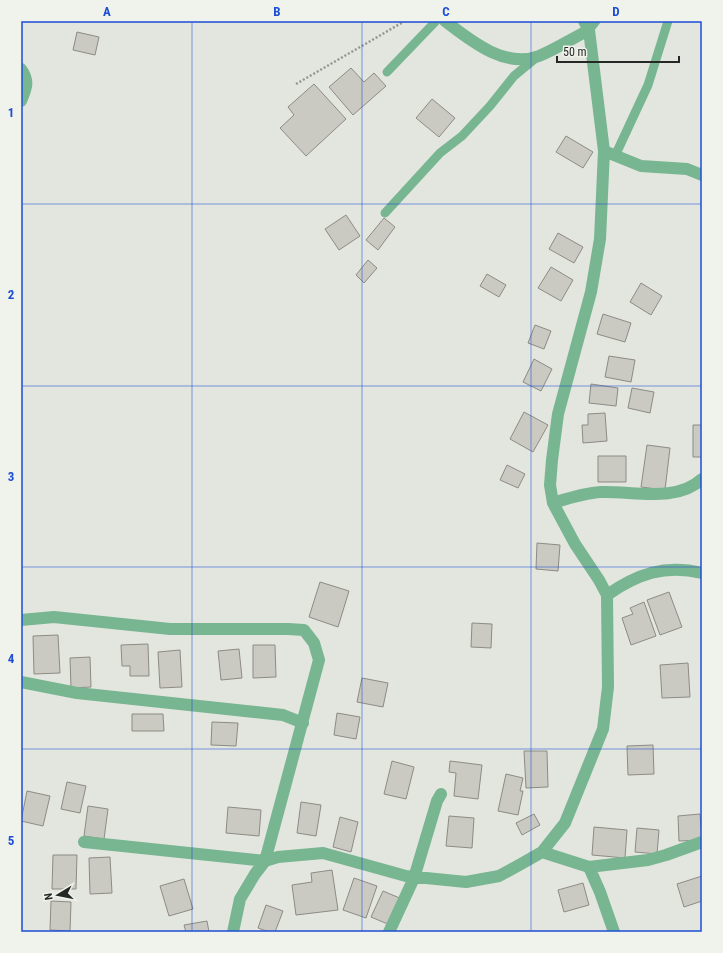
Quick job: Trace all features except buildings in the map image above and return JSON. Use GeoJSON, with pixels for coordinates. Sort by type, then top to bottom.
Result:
{"type":"FeatureCollection","features":[{"type":"Feature","properties":{"kind":"street"},"geometry":{"type":"LineString","coordinates":[[84,842],[265,861],[278,857],[323,854],[414,878],[466,882],[499,876],[542,852],[565,823],[603,729],[608,687],[607,595],[575,544],[553,503],[550,485],[558,414],[591,292],[600,239],[609,154],[590,24],[538,56],[510,60],[469,40],[445,21]]}},
{"type":"Feature","properties":{"kind":"street"},"geometry":{"type":"LineString","coordinates":[[21,69],[26,76],[28,86],[21,101]]}},
{"type":"Feature","properties":{"kind":"street"},"geometry":{"type":"LineString","coordinates":[[609,154],[641,166],[687,169],[702,175]]}},
{"type":"Feature","properties":{"kind":"street"},"geometry":{"type":"LineString","coordinates":[[553,503],[579,494],[601,492],[676,493],[694,486],[702,479]]}},
{"type":"Feature","properties":{"kind":"street"},"geometry":{"type":"LineString","coordinates":[[607,595],[627,581],[648,573],[685,569],[702,573]]}},
{"type":"Feature","properties":{"kind":"street"},"geometry":{"type":"LineString","coordinates":[[21,620],[54,617],[170,629],[304,630],[314,643],[320,660],[265,861],[240,899],[233,932]]}},
{"type":"Feature","properties":{"kind":"street"},"geometry":{"type":"LineString","coordinates":[[21,682],[77,693],[283,714],[302,724]]}},
{"type":"Feature","properties":{"kind":"street"},"geometry":{"type":"LineString","coordinates":[[389,932],[414,878],[437,801],[441,794]]}},
{"type":"Feature","properties":{"kind":"street"},"geometry":{"type":"LineString","coordinates":[[542,852],[589,867],[648,860],[702,842]]}},
{"type":"Feature","properties":{"kind":"street"},"geometry":{"type":"LineString","coordinates":[[589,867],[600,892],[614,932]]}},
{"type":"Feature","properties":{"kind":"lane"},"geometry":{"type":"LineString","coordinates":[[387,72],[436,21]]}},
{"type":"Feature","properties":{"kind":"lane"},"geometry":{"type":"LineString","coordinates":[[609,154],[648,85],[668,21]]}},
{"type":"Feature","properties":{"kind":"lane"},"geometry":{"type":"LineString","coordinates":[[385,213],[440,153],[462,136],[490,106],[514,76],[538,56]]}},
{"type":"Feature","properties":{"kind":"path"},"geometry":{"type":"LineString","coordinates":[[296,84],[405,21]]}}]}
